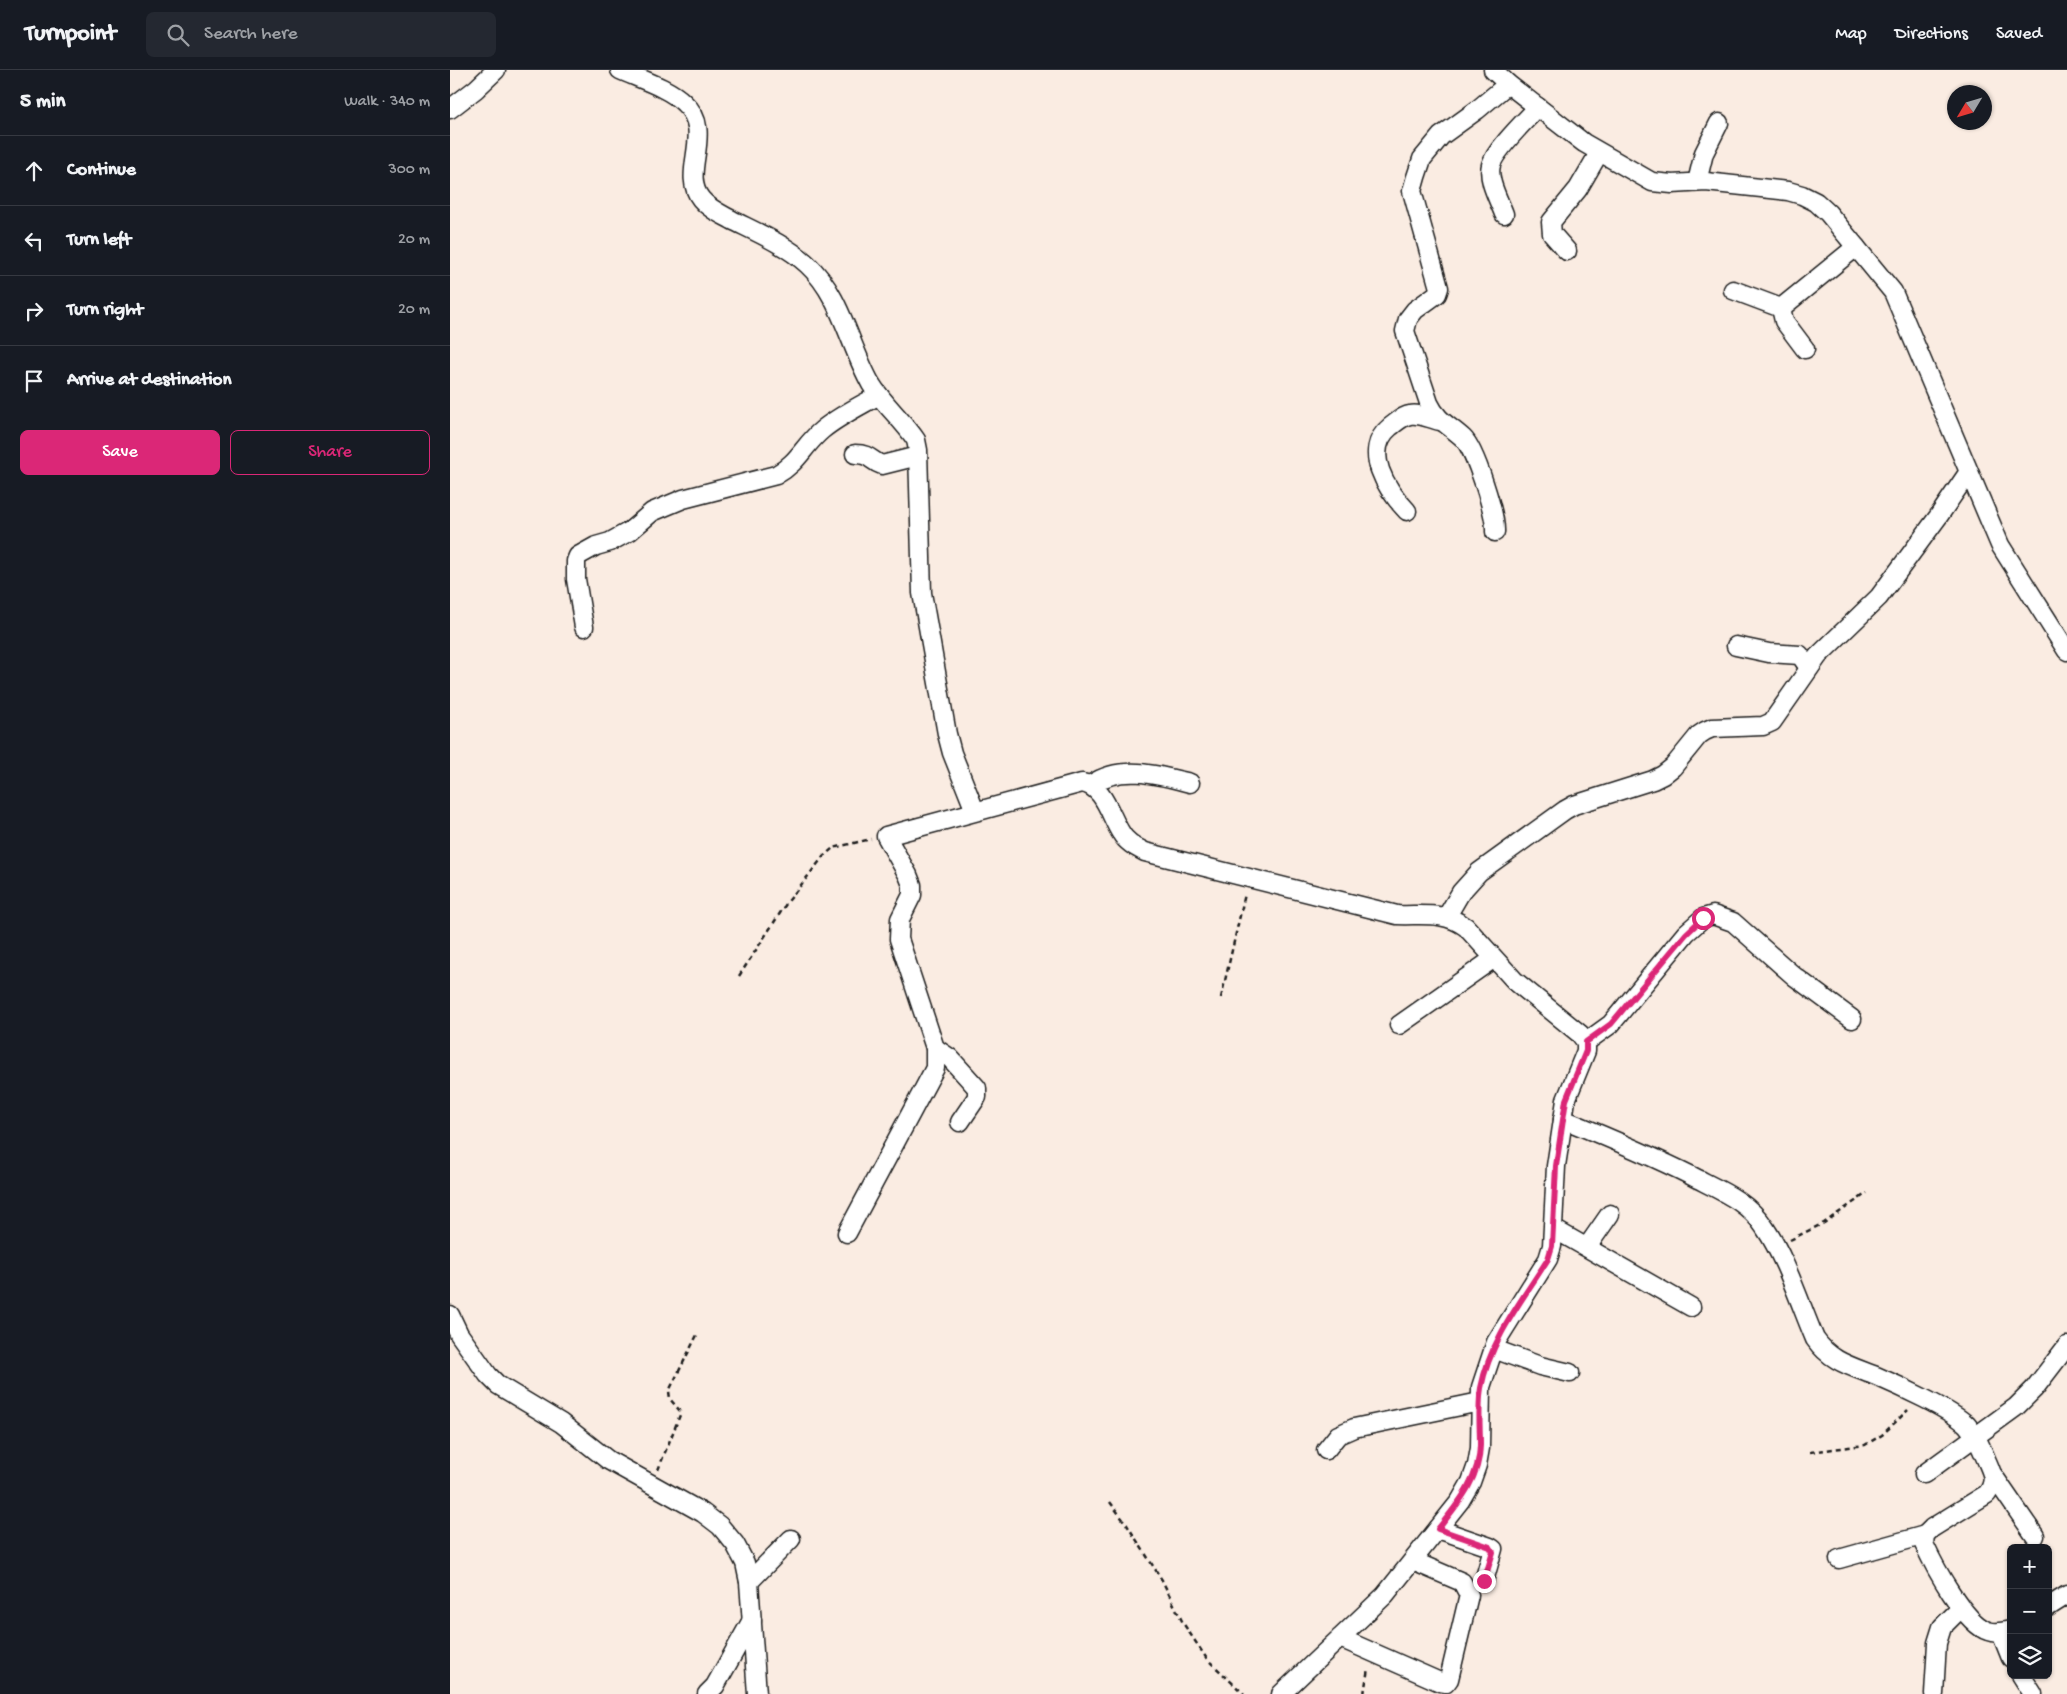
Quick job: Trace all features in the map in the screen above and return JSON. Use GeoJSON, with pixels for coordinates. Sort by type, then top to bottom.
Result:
{"type":"FeatureCollection","features":[{"type":"Feature","properties":{"kind":"street"},"geometry":{"type":"LineString","coordinates":[[450,109],[476,89],[496,70]]}},
{"type":"Feature","properties":{"kind":"street"},"geometry":{"type":"LineString","coordinates":[[620,70],[674,95],[692,111],[697,122],[699,134],[694,184],[696,192],[712,209],[793,252],[808,265],[830,294],[870,383],[916,440],[922,593],[947,734],[952,753],[975,811]]}},
{"type":"Feature","properties":{"kind":"street"},"geometry":{"type":"LineString","coordinates":[[1493,70],[1508,84],[1599,153],[1652,182],[1672,184],[1697,182],[1788,191],[1816,202],[1828,213],[1885,281],[1899,304],[2000,545],[2065,642]]}},
{"type":"Feature","properties":{"kind":"street"},"geometry":{"type":"LineString","coordinates":[[1495,532],[1478,463],[1472,449],[1464,439],[1440,421],[1429,403],[1405,331],[1408,319],[1415,310],[1437,294],[1439,288],[1412,191],[1422,160],[1441,136],[1477,110],[1508,84]]}},
{"type":"Feature","properties":{"kind":"street"},"geometry":{"type":"LineString","coordinates":[[1504,214],[1492,180],[1491,166],[1497,153],[1538,107]]}},
{"type":"Feature","properties":{"kind":"street"},"geometry":{"type":"LineString","coordinates":[[1697,182],[1704,153],[1719,123]]}},
{"type":"Feature","properties":{"kind":"street"},"geometry":{"type":"LineString","coordinates":[[1567,251],[1552,234],[1552,222],[1578,189],[1599,153]]}},
{"type":"Feature","properties":{"kind":"street"},"geometry":{"type":"LineString","coordinates":[[1781,308],[1856,247]]}},
{"type":"Feature","properties":{"kind":"street"},"geometry":{"type":"LineString","coordinates":[[1732,290],[1781,308]]}},
{"type":"Feature","properties":{"kind":"street"},"geometry":{"type":"LineString","coordinates":[[1781,308],[1784,321],[1805,349]]}},
{"type":"Feature","properties":{"kind":"street"},"geometry":{"type":"LineString","coordinates":[[584,627],[576,580],[576,561],[578,556],[630,531],[652,512],[683,499],[776,475],[789,468],[808,443],[824,428],[879,395]]}},
{"type":"Feature","properties":{"kind":"street"},"geometry":{"type":"LineString","coordinates":[[1407,511],[1381,476],[1378,460],[1379,439],[1382,434],[1407,415],[1421,416],[1440,421]]}},
{"type":"Feature","properties":{"kind":"street"},"geometry":{"type":"LineString","coordinates":[[855,454],[869,456],[882,465],[918,456]]}},
{"type":"Feature","properties":{"kind":"street"},"geometry":{"type":"LineString","coordinates":[[1447,916],[1461,892],[1479,872],[1564,810],[1664,775],[1705,731],[1712,728],[1763,726],[1772,722],[1818,656],[1879,597],[1938,517],[1968,472]]}},
{"type":"Feature","properties":{"kind":"street"},"geometry":{"type":"LineString","coordinates":[[1736,646],[1769,653],[1800,655],[1809,668]]}},
{"type":"Feature","properties":{"kind":"street"},"geometry":{"type":"LineString","coordinates":[[847,1233],[935,1068],[935,1048],[899,939],[900,919],[912,895],[912,885],[886,836],[1082,783],[1092,784],[1104,777],[1142,773],[1190,783]]}},
{"type":"Feature","properties":{"kind":"street"},"geometry":{"type":"LineString","coordinates":[[1092,784],[1098,791],[1121,834],[1132,845],[1145,852],[1397,915],[1447,916],[1466,927],[1493,959],[1515,981],[1580,1034],[1586,1042],[1586,1051],[1570,1090],[1563,1119],[1556,1166],[1554,1229],[1548,1259],[1502,1331],[1494,1349],[1481,1387],[1480,1448],[1471,1482],[1460,1501],[1385,1595],[1280,1694]]}},
{"type":"Feature","properties":{"kind":"street"},"geometry":{"type":"LineString","coordinates":[[1586,1042],[1611,1024],[1686,934],[1703,918],[1713,915],[1733,922],[1794,976],[1852,1019]]}},
{"type":"Feature","properties":{"kind":"street"},"geometry":{"type":"LineString","coordinates":[[1399,1025],[1493,959]]}},
{"type":"Feature","properties":{"kind":"street"},"geometry":{"type":"LineString","coordinates":[[935,1048],[950,1058],[977,1088],[977,1097],[960,1122]]}},
{"type":"Feature","properties":{"kind":"street"},"geometry":{"type":"LineString","coordinates":[[1563,1119],[1652,1157],[1735,1198],[1751,1210],[1765,1227],[1775,1244],[1816,1339],[1823,1350],[1836,1361],[1879,1378],[1920,1398],[1954,1415],[1967,1425],[1976,1437],[1993,1475],[2035,1536]]}},
{"type":"Feature","properties":{"kind":"street"},"geometry":{"type":"LineString","coordinates":[[1587,1247],[1610,1214]]}},
{"type":"Feature","properties":{"kind":"street"},"geometry":{"type":"LineString","coordinates":[[1554,1229],[1691,1307]]}},
{"type":"Feature","properties":{"kind":"street"},"geometry":{"type":"LineString","coordinates":[[450,1316],[459,1334],[498,1386],[561,1423],[608,1460],[703,1514],[720,1526],[735,1544],[742,1557],[749,1582],[757,1694]]}},
{"type":"Feature","properties":{"kind":"street"},"geometry":{"type":"LineString","coordinates":[[1924,1474],[2016,1407],[2034,1389],[2067,1346]]}},
{"type":"Feature","properties":{"kind":"street"},"geometry":{"type":"LineString","coordinates":[[1494,1349],[1540,1366],[1570,1373]]}},
{"type":"Feature","properties":{"kind":"street"},"geometry":{"type":"LineString","coordinates":[[1326,1450],[1338,1435],[1354,1428],[1480,1402]]}},
{"type":"Feature","properties":{"kind":"street"},"geometry":{"type":"LineString","coordinates":[[1839,1559],[1925,1535],[1932,1528],[1987,1494],[1993,1486],[1993,1475]]}},
{"type":"Feature","properties":{"kind":"street"},"geometry":{"type":"LineString","coordinates":[[1438,1529],[1490,1547],[1493,1552],[1484,1581]]}},
{"type":"Feature","properties":{"kind":"street"},"geometry":{"type":"LineString","coordinates":[[1925,1535],[1924,1544],[1961,1608],[1975,1624],[1987,1631],[2006,1631]]}},
{"type":"Feature","properties":{"kind":"street"},"geometry":{"type":"LineString","coordinates":[[749,1582],[791,1539]]}},
{"type":"Feature","properties":{"kind":"street"},"geometry":{"type":"LineString","coordinates":[[1340,1638],[1446,1683],[1449,1679],[1468,1602],[1468,1590],[1462,1582],[1412,1561]]}},
{"type":"Feature","properties":{"kind":"street"},"geometry":{"type":"LineString","coordinates":[[2052,1604],[2067,1595]]}},
{"type":"Feature","properties":{"kind":"street"},"geometry":{"type":"LineString","coordinates":[[1934,1694],[1937,1643],[1942,1627],[1961,1608]]}},
{"type":"Feature","properties":{"kind":"street"},"geometry":{"type":"LineString","coordinates":[[707,1694],[715,1686],[752,1620]]}},
{"type":"Feature","properties":{"kind":"street"},"geometry":{"type":"LineString","coordinates":[[2024,1679],[2033,1694]]}},
{"type":"Feature","properties":{"kind":"path"},"geometry":{"type":"LineString","coordinates":[[739,976],[786,904],[823,857],[833,848],[886,836]]}},
{"type":"Feature","properties":{"kind":"path"},"geometry":{"type":"LineString","coordinates":[[1221,998],[1248,878]]}},
{"type":"Feature","properties":{"kind":"path"},"geometry":{"type":"LineString","coordinates":[[1775,1244],[1793,1238],[1824,1223],[1867,1193]]}},
{"type":"Feature","properties":{"kind":"path"},"geometry":{"type":"LineString","coordinates":[[651,1485],[680,1415],[680,1411],[670,1399],[669,1391],[697,1335]]}},
{"type":"Feature","properties":{"kind":"path"},"geometry":{"type":"LineString","coordinates":[[1810,1452],[1865,1445],[1882,1435],[1920,1398]]}},
{"type":"Feature","properties":{"kind":"path"},"geometry":{"type":"LineString","coordinates":[[1110,1502],[1162,1580],[1183,1623],[1207,1659],[1244,1694]]}},
{"type":"Feature","properties":{"kind":"path"},"geometry":{"type":"LineString","coordinates":[[1364,1694],[1372,1652]]}},
{"type":"Feature","properties":{"kind":"route"},"geometry":{"type":"LineString","coordinates":[[1484,1581],[1493,1549],[1438,1529],[1460,1501],[1471,1482],[1477,1465],[1480,1448],[1481,1387],[1496,1342],[1548,1259],[1552,1246],[1556,1166],[1566,1100],[1586,1051],[1586,1042],[1611,1024],[1686,934],[1703,918]]}}]}
